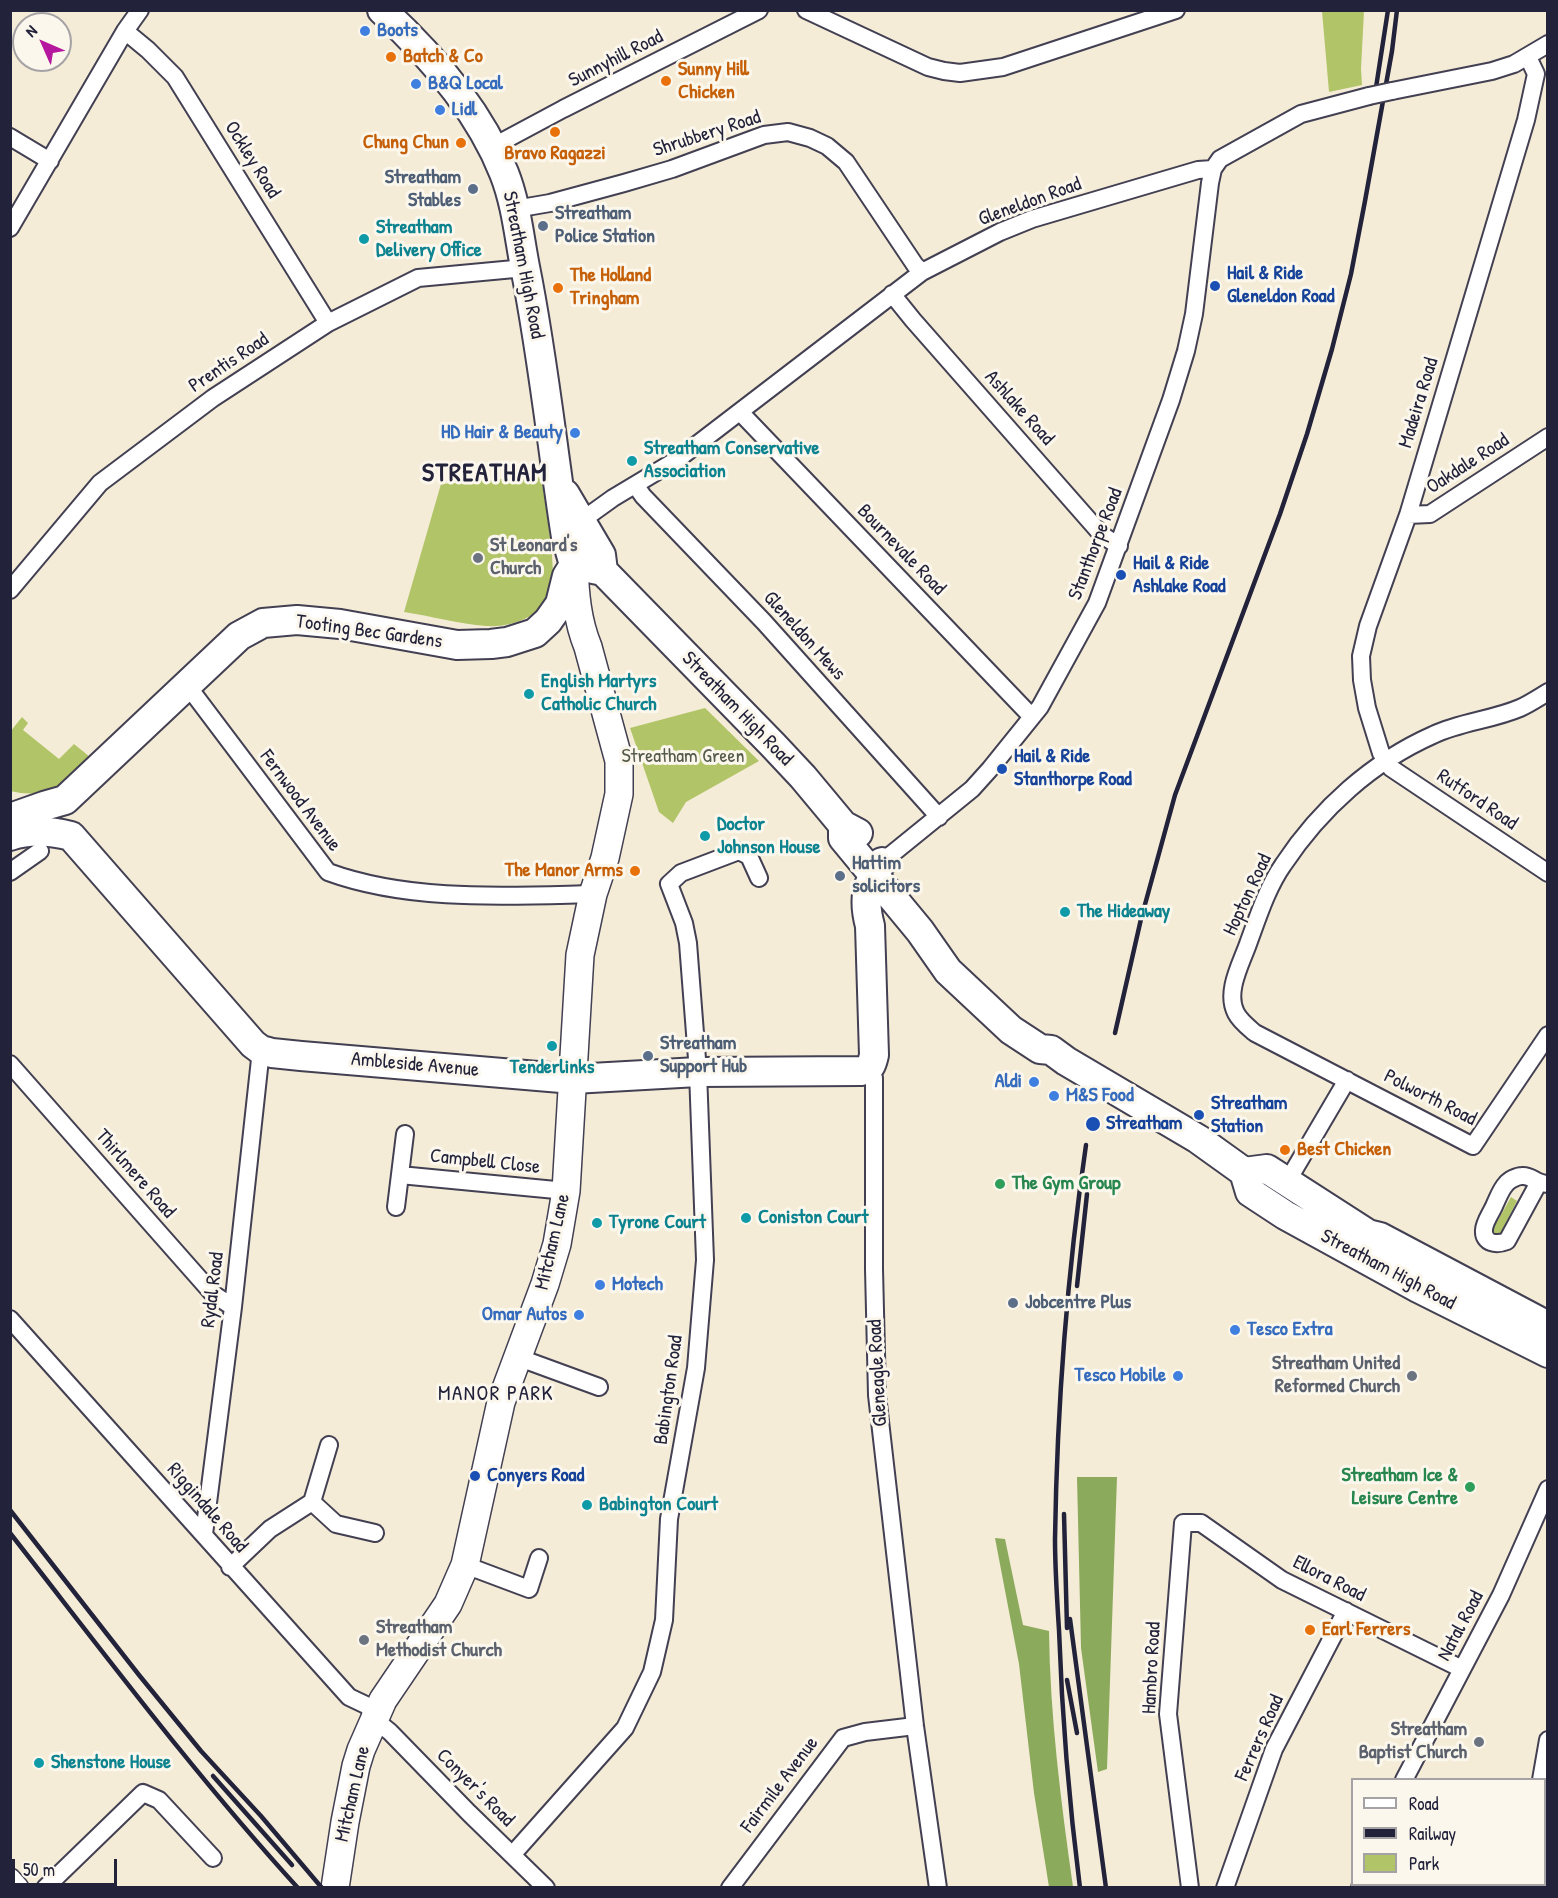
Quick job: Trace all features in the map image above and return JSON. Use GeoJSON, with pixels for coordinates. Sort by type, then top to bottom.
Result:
{"type":"FeatureCollection","features":[{"type":"Feature","properties":{"kind":"highway","name":"Streatham High Road"},"geometry":{"type":"LineString","coordinates":[[387,12],[435,63],[479,124],[505,174],[515,209],[566,537],[574,565]]}},
{"type":"Feature","properties":{"kind":"highway","name":"Streatham High Road"},"geometry":{"type":"LineString","coordinates":[[560,488],[570,500],[601,555],[603,571],[795,769],[843,825],[856,831],[905,913],[948,970],[996,1017],[1040,1049],[1051,1050],[1198,1139],[1244,1172],[1250,1192],[1295,1221],[1418,1288],[1548,1353]]}},
{"type":"Feature","properties":{"kind":"highway"},"geometry":{"type":"LineString","coordinates":[[574,565],[603,571]]}},
{"type":"Feature","properties":{"kind":"highway","name":"Tooting Bec Gardens"},"geometry":{"type":"LineString","coordinates":[[11,825],[44,806],[65,800],[239,636],[263,623],[297,620],[340,624],[457,645],[491,645],[535,633],[560,604],[567,576],[574,565]]}},
{"type":"Feature","properties":{"kind":"highway"},"geometry":{"type":"LineString","coordinates":[[56,840],[65,800]]}},
{"type":"Feature","properties":{"kind":"highway"},"geometry":{"type":"LineString","coordinates":[[11,825],[56,840],[261,1050]]}},
{"type":"Feature","properties":{"kind":"highway","name":"Streatham High Road"},"geometry":{"type":"LineString","coordinates":[[878,868],[919,905],[967,966],[1006,1006],[1021,1015],[1048,1039],[1051,1050]]}},
{"type":"Feature","properties":{"kind":"highway","name":"Gleneagle Road"},"geometry":{"type":"LineString","coordinates":[[869,1068],[874,1055],[870,926],[866,897],[867,888],[878,868]]}},
{"type":"Feature","properties":{"kind":"highway"},"geometry":{"type":"LineString","coordinates":[[870,926],[880,916],[891,910],[905,913]]}},
{"type":"Feature","properties":{"kind":"highway","name":"Ambleside Avenue"},"geometry":{"type":"LineString","coordinates":[[261,1050],[301,1056],[573,1079],[698,1072],[861,1071],[869,1068]]}},
{"type":"Feature","properties":{"kind":"highway","name":"Streatham High Road"},"geometry":{"type":"LineString","coordinates":[[1244,1172],[1267,1169],[1368,1234],[1380,1237],[1548,1326]]}},
{"type":"Feature","properties":{"kind":"main road","name":"Mitcham Lane"},"geometry":{"type":"LineString","coordinates":[[335,1887],[339,1853],[356,1766],[374,1719],[393,1684],[448,1604],[465,1565],[501,1402],[545,1284],[556,1244],[566,1191],[580,955],[593,894],[615,820],[619,795],[619,761],[588,647],[581,631],[575,595],[574,565]]}},
{"type":"Feature","properties":{"kind":"main road"},"geometry":{"type":"LineString","coordinates":[[535,633],[561,630],[581,631]]}},
{"type":"Feature","properties":{"kind":"street","name":"Sunnyhill Road"},"geometry":{"type":"LineString","coordinates":[[492,147],[759,10]]}},
{"type":"Feature","properties":{"kind":"street"},"geometry":{"type":"LineString","coordinates":[[806,10],[928,67],[960,73],[1003,67],[1176,10]]}},
{"type":"Feature","properties":{"kind":"street"},"geometry":{"type":"LineString","coordinates":[[10,228],[135,12]]}},
{"type":"Feature","properties":{"kind":"street","name":"Ockley Road"},"geometry":{"type":"LineString","coordinates":[[125,31],[148,50],[174,77],[328,323]]}},
{"type":"Feature","properties":{"kind":"street","name":"Gleneldon Road"},"geometry":{"type":"LineString","coordinates":[[581,520],[678,459],[922,272],[989,237],[1032,219],[1198,170],[1213,169],[1220,159],[1301,114],[1354,99],[1492,71],[1528,57],[1548,44]]}},
{"type":"Feature","properties":{"kind":"street","name":"Madeira Road"},"geometry":{"type":"LineString","coordinates":[[1385,760],[1366,708],[1362,680],[1362,656],[1368,626],[1408,515],[1526,120],[1536,74],[1528,57]]}},
{"type":"Feature","properties":{"kind":"street","name":"Shrubbery Road"},"geometry":{"type":"LineString","coordinates":[[515,209],[550,203],[624,183],[672,169],[764,135],[788,132],[827,146],[846,162],[915,266],[922,272]]}},
{"type":"Feature","properties":{"kind":"street"},"geometry":{"type":"LineString","coordinates":[[10,137],[50,161]]}},
{"type":"Feature","properties":{"kind":"street","name":"Stanthorpe Road"},"geometry":{"type":"LineString","coordinates":[[878,868],[972,789],[1032,717],[1052,688],[1097,603],[1172,400],[1186,351],[1194,314],[1213,169]]}},
{"type":"Feature","properties":{"kind":"street","name":"Prentis Road"},"geometry":{"type":"LineString","coordinates":[[10,590],[100,483],[213,398],[328,323],[418,278],[525,268]]}},
{"type":"Feature","properties":{"kind":"street","name":"Ashlake Road"},"geometry":{"type":"LineString","coordinates":[[892,294],[1102,534],[1119,546]]}},
{"type":"Feature","properties":{"kind":"street","name":"Bournevale Road"},"geometry":{"type":"LineString","coordinates":[[741,412],[1032,717]]}},
{"type":"Feature","properties":{"kind":"street","name":"Oakdale Road"},"geometry":{"type":"LineString","coordinates":[[1408,515],[1430,514],[1548,437]]}},
{"type":"Feature","properties":{"kind":"street","name":"Gleneldon Mews"},"geometry":{"type":"LineString","coordinates":[[636,486],[642,496],[764,622],[939,817]]}},
{"type":"Feature","properties":{"kind":"street","name":"Fernwood Avenue"},"geometry":{"type":"LineString","coordinates":[[187,685],[328,872],[379,888],[490,897],[593,894]]}},
{"type":"Feature","properties":{"kind":"street","name":"Hopton Road"},"geometry":{"type":"LineString","coordinates":[[1347,1080],[1254,1033],[1235,1011],[1232,1000],[1234,984],[1266,897],[1282,866],[1306,834],[1358,780],[1385,760],[1435,734],[1519,708],[1548,693]]}},
{"type":"Feature","properties":{"kind":"street","name":"Rutford Road"},"geometry":{"type":"LineString","coordinates":[[1385,760],[1391,768],[1548,873]]}},
{"type":"Feature","properties":{"kind":"street"},"geometry":{"type":"LineString","coordinates":[[10,872],[56,840]]}},
{"type":"Feature","properties":{"kind":"street","name":"Babington Road"},"geometry":{"type":"LineString","coordinates":[[512,1855],[626,1728],[652,1672],[664,1620],[669,1519],[696,1368],[705,1260],[698,1072],[688,943],[684,923],[669,884],[681,873],[739,851],[749,856],[759,878]]}},
{"type":"Feature","properties":{"kind":"street","name":"Polworth Road"},"geometry":{"type":"LineString","coordinates":[[1347,1080],[1473,1146],[1548,1035]]}},
{"type":"Feature","properties":{"kind":"street","name":"Rydal Road"},"geometry":{"type":"LineString","coordinates":[[204,1534],[233,1306],[261,1050]]}},
{"type":"Feature","properties":{"kind":"street","name":"Thirlmere Road"},"geometry":{"type":"LineString","coordinates":[[10,1064],[213,1294],[233,1306]]}},
{"type":"Feature","properties":{"kind":"street","name":"Gleneagle Road"},"geometry":{"type":"LineString","coordinates":[[869,1068],[874,1078],[874,1269],[877,1395],[915,1726],[938,1887]]}},
{"type":"Feature","properties":{"kind":"street"},"geometry":{"type":"LineString","coordinates":[[1287,1182],[1347,1080]]}},
{"type":"Feature","properties":{"kind":"street","name":"Campbell Close"},"geometry":{"type":"LineString","coordinates":[[396,1207],[405,1134]]}},
{"type":"Feature","properties":{"kind":"street","name":"Campbell Close"},"geometry":{"type":"LineString","coordinates":[[400,1175],[566,1191]]}},
{"type":"Feature","properties":{"kind":"street","name":"Riggindale Road"},"geometry":{"type":"LineString","coordinates":[[10,1319],[349,1697],[368,1706],[374,1719]]}},
{"type":"Feature","properties":{"kind":"street"},"geometry":{"type":"LineString","coordinates":[[518,1357],[599,1387]]}},
{"type":"Feature","properties":{"kind":"street"},"geometry":{"type":"LineString","coordinates":[[230,1567],[270,1529],[312,1502],[329,1446]]}},
{"type":"Feature","properties":{"kind":"street","name":"Natal Road"},"geometry":{"type":"LineString","coordinates":[[1405,1778],[1501,1595],[1548,1489]]}},
{"type":"Feature","properties":{"kind":"street"},"geometry":{"type":"LineString","coordinates":[[312,1502],[336,1524],[375,1533]]}},
{"type":"Feature","properties":{"kind":"street","name":"Ellora Road"},"geometry":{"type":"LineString","coordinates":[[1183,1523],[1201,1523],[1282,1580],[1462,1669]]}},
{"type":"Feature","properties":{"kind":"street","name":"Hambro Road"},"geometry":{"type":"LineString","coordinates":[[1183,1523],[1168,1714],[1190,1887]]}},
{"type":"Feature","properties":{"kind":"street"},"geometry":{"type":"LineString","coordinates":[[465,1565],[528,1589],[539,1558]]}},
{"type":"Feature","properties":{"kind":"street","name":"Ferrers Road"},"geometry":{"type":"LineString","coordinates":[[1225,1887],[1274,1749],[1346,1611]]}},
{"type":"Feature","properties":{"kind":"street","name":"Conyer's Road"},"geometry":{"type":"LineString","coordinates":[[374,1719],[390,1732],[546,1887]]}},
{"type":"Feature","properties":{"kind":"street","name":"Fairmile Avenue"},"geometry":{"type":"LineString","coordinates":[[730,1887],[843,1738],[865,1732],[915,1726]]}},
{"type":"Feature","properties":{"kind":"street"},"geometry":{"type":"LineString","coordinates":[[1541,1778],[1548,1740]]}},
{"type":"Feature","properties":{"kind":"street"},"geometry":{"type":"LineString","coordinates":[[45,1887],[143,1792],[159,1800],[213,1858]]}},
{"type":"Feature","properties":{"kind":"street"},"geometry":{"type":"LineString","coordinates":[[10,1879],[18,1887]]}},
{"type":"Feature","properties":{"kind":"green space"},"geometry":{"type":"Polygon","coordinates":[[[1322,11],[1364,11],[1362,85],[1329,92],[1322,11]]]}},
{"type":"Feature","properties":{"kind":"green space"},"geometry":{"type":"Polygon","coordinates":[[[537,476],[542,481],[553,566],[551,590],[540,609],[520,621],[497,626],[466,624],[404,612],[441,484],[537,476]]]}},
{"type":"Feature","properties":{"kind":"green space","name":"Streatham Green"},"geometry":{"type":"Polygon","coordinates":[[[705,708],[759,761],[686,802],[673,823],[659,812],[630,728],[705,708]]]}},
{"type":"Feature","properties":{"kind":"green space"},"geometry":{"type":"Polygon","coordinates":[[[22,717],[28,723],[23,730],[59,759],[74,744],[90,757],[55,788],[35,793],[10,791],[10,732],[22,717]]]}},
{"type":"Feature","properties":{"kind":"green space"},"geometry":{"type":"Polygon","coordinates":[[[1511,1197],[1517,1201],[1503,1228],[1505,1234],[1493,1240],[1487,1230],[1497,1222],[1511,1197]]]}},
{"type":"Feature","properties":{"kind":"green space"},"geometry":{"type":"Polygon","coordinates":[[[1077,1477],[1117,1477],[1107,1769],[1098,1772],[1081,1648],[1077,1477]]]}},
{"type":"Feature","properties":{"kind":"green space"},"geometry":{"type":"Polygon","coordinates":[[[995,1538],[1005,1539],[1023,1625],[1049,1631],[1060,1791],[1073,1887],[1049,1887],[1034,1793],[1019,1664],[995,1538]]]}},
{"type":"Feature","properties":{"kind":"railway"},"geometry":{"type":"LineString","coordinates":[[1375,94],[1388,10]]}},
{"type":"Feature","properties":{"kind":"railway"},"geometry":{"type":"LineString","coordinates":[[1115,1033],[1141,919],[1175,795],[1280,514],[1332,349],[1351,274],[1365,201],[1392,51],[1397,10]]}},
{"type":"Feature","properties":{"kind":"railway"},"geometry":{"type":"LineString","coordinates":[[1080,1888],[1064,1727],[1055,1539],[1064,1341],[1073,1243],[1086,1145]]}},
{"type":"Feature","properties":{"kind":"railway"},"geometry":{"type":"LineString","coordinates":[[1077,1286],[1087,1194]]}},
{"type":"Feature","properties":{"kind":"railway"},"geometry":{"type":"LineString","coordinates":[[10,1510],[201,1751],[261,1816],[322,1888]]}},
{"type":"Feature","properties":{"kind":"railway"},"geometry":{"type":"LineString","coordinates":[[1064,1514],[1067,1628]]}},
{"type":"Feature","properties":{"kind":"railway"},"geometry":{"type":"LineString","coordinates":[[10,1533],[186,1758],[298,1888]]}},
{"type":"Feature","properties":{"kind":"railway"},"geometry":{"type":"LineString","coordinates":[[1070,1619],[1106,1888]]}},
{"type":"Feature","properties":{"kind":"railway"},"geometry":{"type":"LineString","coordinates":[[1067,1680],[1077,1733]]}},
{"type":"Feature","properties":{"kind":"railway"},"geometry":{"type":"LineString","coordinates":[[213,1776],[292,1865]]}},
{"type":"Feature","properties":{"kind":"place","name":"Boots"},"geometry":{"type":"Point","coordinates":[365,31]}},
{"type":"Feature","properties":{"kind":"place","name":"Batch & Co"},"geometry":{"type":"Point","coordinates":[391,57]}},
{"type":"Feature","properties":{"kind":"place","name":"Sunny Hill Chicken"},"geometry":{"type":"Point","coordinates":[666,81]}},
{"type":"Feature","properties":{"kind":"place","name":"B&Q Local"},"geometry":{"type":"Point","coordinates":[416,84]}},
{"type":"Feature","properties":{"kind":"place","name":"Lidl"},"geometry":{"type":"Point","coordinates":[440,110]}},
{"type":"Feature","properties":{"kind":"place","name":"Bravo Ragazzi"},"geometry":{"type":"Point","coordinates":[555,132]}},
{"type":"Feature","properties":{"kind":"place","name":"Chung Chun"},"geometry":{"type":"Point","coordinates":[461,143]}},
{"type":"Feature","properties":{"kind":"place","name":"Streatham Stables"},"geometry":{"type":"Point","coordinates":[473,189]}},
{"type":"Feature","properties":{"kind":"place","name":"Streatham Police Station"},"geometry":{"type":"Point","coordinates":[543,226]}},
{"type":"Feature","properties":{"kind":"place","name":"Streatham Delivery Office"},"geometry":{"type":"Point","coordinates":[364,239]}},
{"type":"Feature","properties":{"kind":"place","name":"Hail & Ride Gleneldon Road"},"geometry":{"type":"Point","coordinates":[1215,286]}},
{"type":"Feature","properties":{"kind":"place","name":"The Holland Tringham"},"geometry":{"type":"Point","coordinates":[558,288]}},
{"type":"Feature","properties":{"kind":"place","name":"HD Hair & Beauty"},"geometry":{"type":"Point","coordinates":[575,433]}},
{"type":"Feature","properties":{"kind":"place","name":"Streatham Conservative Association"},"geometry":{"type":"Point","coordinates":[632,461]}},
{"type":"Feature","properties":{"kind":"place","name":"St Leonard's Church"},"geometry":{"type":"Point","coordinates":[478,558]}},
{"type":"Feature","properties":{"kind":"place","name":"Hail & Ride Ashlake Road"},"geometry":{"type":"Point","coordinates":[1121,575]}},
{"type":"Feature","properties":{"kind":"place","name":"English Martyrs Catholic Church"},"geometry":{"type":"Point","coordinates":[529,694]}},
{"type":"Feature","properties":{"kind":"place","name":"Hail & Ride Stanthorpe Road"},"geometry":{"type":"Point","coordinates":[1002,769]}},
{"type":"Feature","properties":{"kind":"place","name":"Doctor Johnson House"},"geometry":{"type":"Point","coordinates":[705,836]}},
{"type":"Feature","properties":{"kind":"place","name":"The Manor Arms"},"geometry":{"type":"Point","coordinates":[635,871]}},
{"type":"Feature","properties":{"kind":"place","name":"Hattim solicitors"},"geometry":{"type":"Point","coordinates":[840,876]}},
{"type":"Feature","properties":{"kind":"place","name":"The Hideaway"},"geometry":{"type":"Point","coordinates":[1065,912]}},
{"type":"Feature","properties":{"kind":"place","name":"Tenderlinks"},"geometry":{"type":"Point","coordinates":[552,1046]}},
{"type":"Feature","properties":{"kind":"place","name":"Streatham Support Hub"},"geometry":{"type":"Point","coordinates":[648,1056]}},
{"type":"Feature","properties":{"kind":"place","name":"Aldi"},"geometry":{"type":"Point","coordinates":[1034,1082]}},
{"type":"Feature","properties":{"kind":"place","name":"M&S Food"},"geometry":{"type":"Point","coordinates":[1054,1096]}},
{"type":"Feature","properties":{"kind":"place","name":"Streatham Station"},"geometry":{"type":"Point","coordinates":[1199,1115]}},
{"type":"Feature","properties":{"kind":"place","name":"Streatham"},"geometry":{"type":"Point","coordinates":[1093,1124]}},
{"type":"Feature","properties":{"kind":"place","name":"Best Chicken"},"geometry":{"type":"Point","coordinates":[1285,1150]}},
{"type":"Feature","properties":{"kind":"place","name":"The Gym Group"},"geometry":{"type":"Point","coordinates":[1000,1184]}},
{"type":"Feature","properties":{"kind":"place","name":"Coniston Court"},"geometry":{"type":"Point","coordinates":[746,1218]}},
{"type":"Feature","properties":{"kind":"place","name":"Tyrone Court"},"geometry":{"type":"Point","coordinates":[597,1223]}},
{"type":"Feature","properties":{"kind":"place","name":"Motech"},"geometry":{"type":"Point","coordinates":[600,1285]}},
{"type":"Feature","properties":{"kind":"place","name":"Jobcentre Plus"},"geometry":{"type":"Point","coordinates":[1013,1303]}},
{"type":"Feature","properties":{"kind":"place","name":"Omar Autos"},"geometry":{"type":"Point","coordinates":[579,1315]}},
{"type":"Feature","properties":{"kind":"place","name":"Tesco Extra"},"geometry":{"type":"Point","coordinates":[1235,1330]}},
{"type":"Feature","properties":{"kind":"place","name":"Tesco Mobile"},"geometry":{"type":"Point","coordinates":[1178,1376]}},
{"type":"Feature","properties":{"kind":"place","name":"Streatham United Reformed Church"},"geometry":{"type":"Point","coordinates":[1412,1376]}},
{"type":"Feature","properties":{"kind":"place","name":"Conyers Road"},"geometry":{"type":"Point","coordinates":[475,1476]}},
{"type":"Feature","properties":{"kind":"place","name":"Streatham Ice & Leisure Centre"},"geometry":{"type":"Point","coordinates":[1470,1487]}},
{"type":"Feature","properties":{"kind":"place","name":"Babington Court"},"geometry":{"type":"Point","coordinates":[587,1505]}},
{"type":"Feature","properties":{"kind":"place","name":"Earl Ferrers"},"geometry":{"type":"Point","coordinates":[1310,1630]}},
{"type":"Feature","properties":{"kind":"place","name":"Streatham Methodist Church"},"geometry":{"type":"Point","coordinates":[364,1640]}},
{"type":"Feature","properties":{"kind":"place","name":"Streatham Baptist Church"},"geometry":{"type":"Point","coordinates":[1479,1742]}},
{"type":"Feature","properties":{"kind":"place","name":"Shenstone House"},"geometry":{"type":"Point","coordinates":[39,1763]}},
{"type":"Feature","properties":{"kind":"district","name":"STREATHAM"},"geometry":{"type":"Point","coordinates":[485,474]}},
{"type":"Feature","properties":{"kind":"district","name":"MANOR PARK"},"geometry":{"type":"Point","coordinates":[496,1394]}}]}
